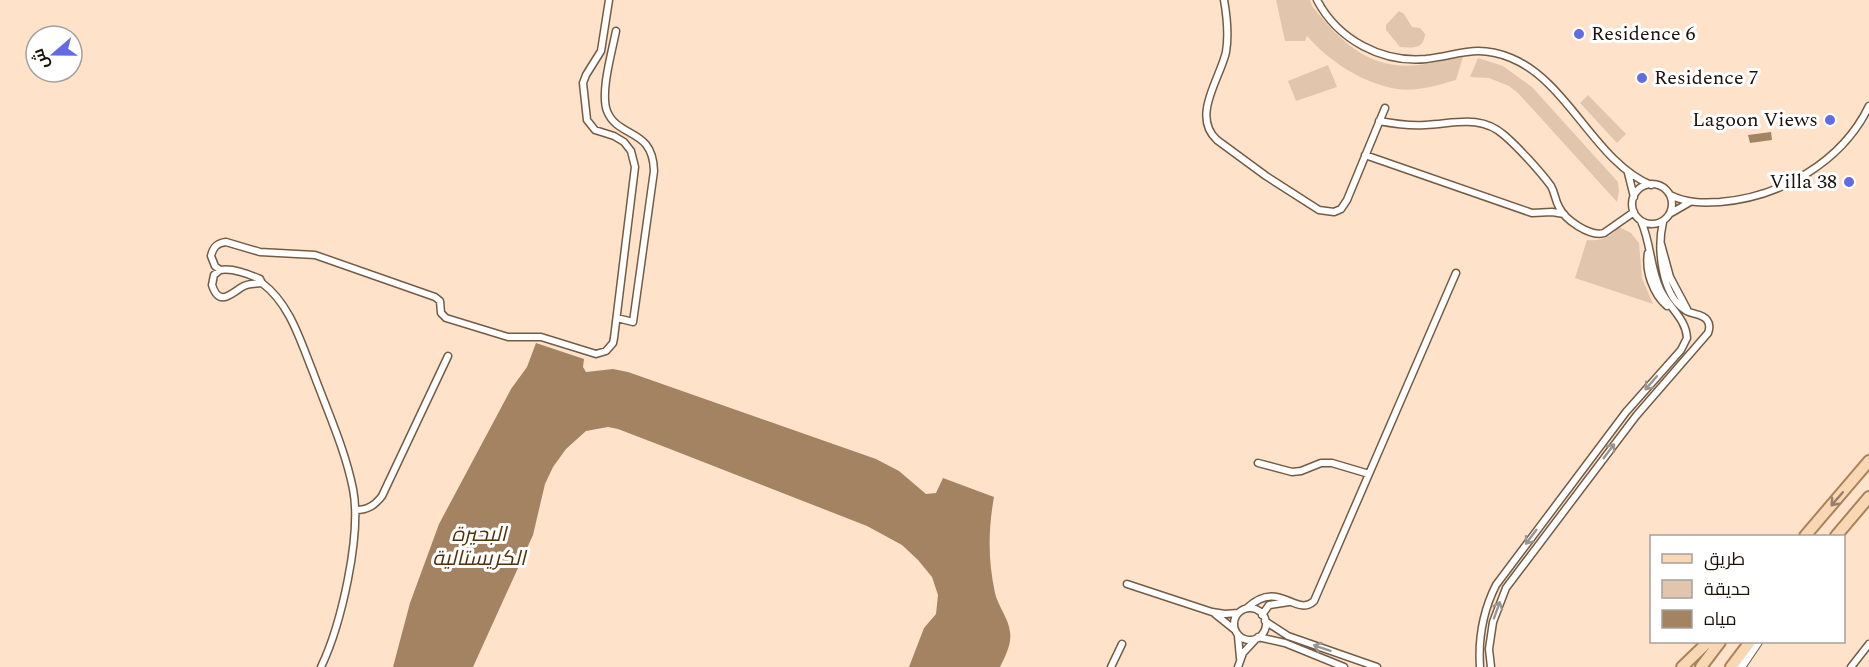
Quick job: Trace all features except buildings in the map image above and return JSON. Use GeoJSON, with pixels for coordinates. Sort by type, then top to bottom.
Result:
{"type":"FeatureCollection","features":[{"type":"Feature","properties":{"kind":"main road"},"geometry":{"type":"LineString","coordinates":[[1807,535],[1869,461]]}},
{"type":"Feature","properties":{"kind":"main road"},"geometry":{"type":"LineString","coordinates":[[1838,535],[1869,497]]}},
{"type":"Feature","properties":{"kind":"main road"},"geometry":{"type":"LineString","coordinates":[[1682,667],[1707,643]]}},
{"type":"Feature","properties":{"kind":"main road"},"geometry":{"type":"LineString","coordinates":[[1701,667],[1719,643]]}},
{"type":"Feature","properties":{"kind":"main road"},"geometry":{"type":"LineString","coordinates":[[1731,667],[1749,643]]}},
{"type":"Feature","properties":{"kind":"street"},"geometry":{"type":"LineString","coordinates":[[220,270],[212,261],[211,256],[212,250],[220,242],[260,252],[315,255],[435,297],[440,301],[441,313],[446,318],[508,337],[541,336],[596,354],[606,351],[613,344],[635,172],[635,162],[631,151],[624,142],[595,130],[587,120],[583,87],[586,75],[598,57],[603,44],[609,0]]}},
{"type":"Feature","properties":{"kind":"street"},"geometry":{"type":"LineString","coordinates":[[1224,0],[1228,28],[1226,51],[1206,113],[1206,123],[1213,136],[1291,192],[1326,213],[1337,211],[1346,203],[1385,108]]}},
{"type":"Feature","properties":{"kind":"street"},"geometry":{"type":"LineString","coordinates":[[1317,0],[1326,15],[1342,32],[1362,46],[1383,55],[1418,59],[1463,51],[1482,51],[1501,54],[1519,62],[1543,79],[1627,173],[1651,185],[1662,187],[1670,195],[1691,202],[1744,199],[1763,194],[1793,181],[1834,153],[1852,133],[1869,106]]}},
{"type":"Feature","properties":{"kind":"street"},"geometry":{"type":"LineString","coordinates":[[616,32],[606,93],[607,110],[616,124],[637,135],[645,144],[653,159],[654,171],[633,322],[617,318]]}},
{"type":"Feature","properties":{"kind":"street"},"geometry":{"type":"LineString","coordinates":[[1379,121],[1414,125],[1468,120],[1490,125],[1508,138],[1549,184],[1564,214],[1587,232],[1604,233],[1634,212]]}},
{"type":"Feature","properties":{"kind":"street"},"geometry":{"type":"LineString","coordinates":[[1365,156],[1532,213],[1564,214]]}},
{"type":"Feature","properties":{"kind":"street"},"geometry":{"type":"LineString","coordinates":[[1478,665],[1483,616],[1496,585],[1626,412],[1685,343],[1688,335],[1684,324],[1672,308],[1657,295],[1647,260],[1650,246],[1641,221],[1634,212],[1634,197],[1627,173]]}},
{"type":"Feature","properties":{"kind":"street"},"geometry":{"type":"LineString","coordinates":[[1634,197],[1641,188],[1651,185]]}},
{"type":"Feature","properties":{"kind":"street"},"geometry":{"type":"LineString","coordinates":[[1670,195],[1671,213]]}},
{"type":"Feature","properties":{"kind":"street"},"geometry":{"type":"LineString","coordinates":[[1548,212],[1556,200]]}},
{"type":"Feature","properties":{"kind":"street"},"geometry":{"type":"LineString","coordinates":[[1491,667],[1489,649],[1492,622],[1506,588],[1636,416],[1708,333],[1709,325],[1705,318],[1681,307],[1673,295],[1663,270],[1660,241],[1663,222],[1671,213],[1691,202]]}},
{"type":"Feature","properties":{"kind":"street"},"geometry":{"type":"LineString","coordinates":[[1641,221],[1652,224],[1663,222]]}},
{"type":"Feature","properties":{"kind":"street"},"geometry":{"type":"LineString","coordinates":[[1660,241],[1673,285],[1689,312]]}},
{"type":"Feature","properties":{"kind":"street"},"geometry":{"type":"LineString","coordinates":[[262,283],[245,286],[232,296],[223,297],[216,294],[212,285],[214,275],[226,269],[260,279],[283,304],[300,340],[343,453],[356,510],[348,579],[321,667]]}},
{"type":"Feature","properties":{"kind":"street"},"geometry":{"type":"LineString","coordinates":[[1652,273],[1663,270]]}},
{"type":"Feature","properties":{"kind":"street"},"geometry":{"type":"LineString","coordinates":[[1127,585],[1225,614],[1238,613],[1268,597],[1282,597],[1290,602],[1306,606],[1314,601],[1456,273]]}},
{"type":"Feature","properties":{"kind":"street"},"geometry":{"type":"LineString","coordinates":[[356,510],[372,506],[382,496],[448,356]]}},
{"type":"Feature","properties":{"kind":"street"},"geometry":{"type":"LineString","coordinates":[[1258,464],[1292,472],[1321,463],[1332,463],[1369,474]]}},
{"type":"Feature","properties":{"kind":"street"},"geometry":{"type":"LineString","coordinates":[[1240,659],[1264,630],[1264,618],[1269,605],[1290,602]]}},
{"type":"Feature","properties":{"kind":"street"},"geometry":{"type":"LineString","coordinates":[[1247,608],[1254,609],[1288,636],[1356,664],[1377,667]]}},
{"type":"Feature","properties":{"kind":"street"},"geometry":{"type":"LineString","coordinates":[[1212,612],[1249,640],[1257,638],[1294,646],[1344,667]]}},
{"type":"Feature","properties":{"kind":"street"},"geometry":{"type":"LineString","coordinates":[[1238,613],[1234,621],[1240,659],[1238,667]]}},
{"type":"Feature","properties":{"kind":"street"},"geometry":{"type":"LineString","coordinates":[[1741,667],[1757,643]]}},
{"type":"Feature","properties":{"kind":"street"},"geometry":{"type":"LineString","coordinates":[[1111,667],[1122,644]]}},
{"type":"Feature","properties":{"kind":"street"},"geometry":{"type":"LineString","coordinates":[[1851,667],[1869,644]]}},
{"type":"Feature","properties":{"kind":"green space"},"geometry":{"type":"Polygon","coordinates":[[[1276,0],[1310,0],[1312,6],[1335,33],[1361,53],[1375,60],[1407,66],[1463,57],[1456,80],[1412,90],[1397,89],[1371,82],[1336,63],[1307,36],[1305,41],[1285,41],[1276,0]]]}},
{"type":"Feature","properties":{"kind":"green space"},"geometry":{"type":"Polygon","coordinates":[[[1399,11],[1404,14],[1412,27],[1420,28],[1425,34],[1420,45],[1400,47],[1386,30],[1386,25],[1399,11]]]}},
{"type":"Feature","properties":{"kind":"green space"},"geometry":{"type":"Polygon","coordinates":[[[1478,58],[1503,66],[1532,87],[1618,182],[1617,202],[1518,93],[1509,86],[1489,78],[1470,77],[1478,58]]]}},
{"type":"Feature","properties":{"kind":"green space"},"geometry":{"type":"Polygon","coordinates":[[[1328,65],[1337,87],[1296,101],[1288,81],[1328,65]]]}},
{"type":"Feature","properties":{"kind":"green space"},"geometry":{"type":"Polygon","coordinates":[[[1588,95],[1626,134],[1617,143],[1580,103],[1588,95]]]}},
{"type":"Feature","properties":{"kind":"green space"},"geometry":{"type":"Polygon","coordinates":[[[1619,227],[1631,233],[1639,243],[1642,278],[1653,304],[1575,278],[1587,240],[1605,238],[1619,227]]]}},
{"type":"Feature","properties":{"kind":"water"},"geometry":{"type":"Polygon","coordinates":[[[1771,132],[1772,140],[1750,143],[1748,135],[1771,132]]]}},
{"type":"Feature","properties":{"kind":"water","name":"البحيرة الكريستالية"},"geometry":{"type":"Polygon","coordinates":[[[536,343],[584,359],[583,367],[586,372],[613,369],[628,372],[876,459],[899,471],[926,494],[936,493],[943,478],[994,497],[990,534],[991,569],[995,593],[1008,622],[1010,637],[1008,650],[1000,667],[909,667],[924,628],[936,614],[938,595],[932,577],[902,545],[867,526],[608,427],[586,431],[566,449],[553,467],[545,484],[533,535],[473,667],[393,667],[410,603],[439,524],[511,389],[527,367],[536,343]]]}},
{"type":"Feature","properties":{"kind":"place","name":"Residence 6"},"geometry":{"type":"Point","coordinates":[1579,34]}},
{"type":"Feature","properties":{"kind":"place","name":"Residence 7"},"geometry":{"type":"Point","coordinates":[1642,78]}},
{"type":"Feature","properties":{"kind":"place","name":"Lagoon Views"},"geometry":{"type":"Point","coordinates":[1830,120]}},
{"type":"Feature","properties":{"kind":"place","name":"Villa 38"},"geometry":{"type":"Point","coordinates":[1849,182]}}]}
